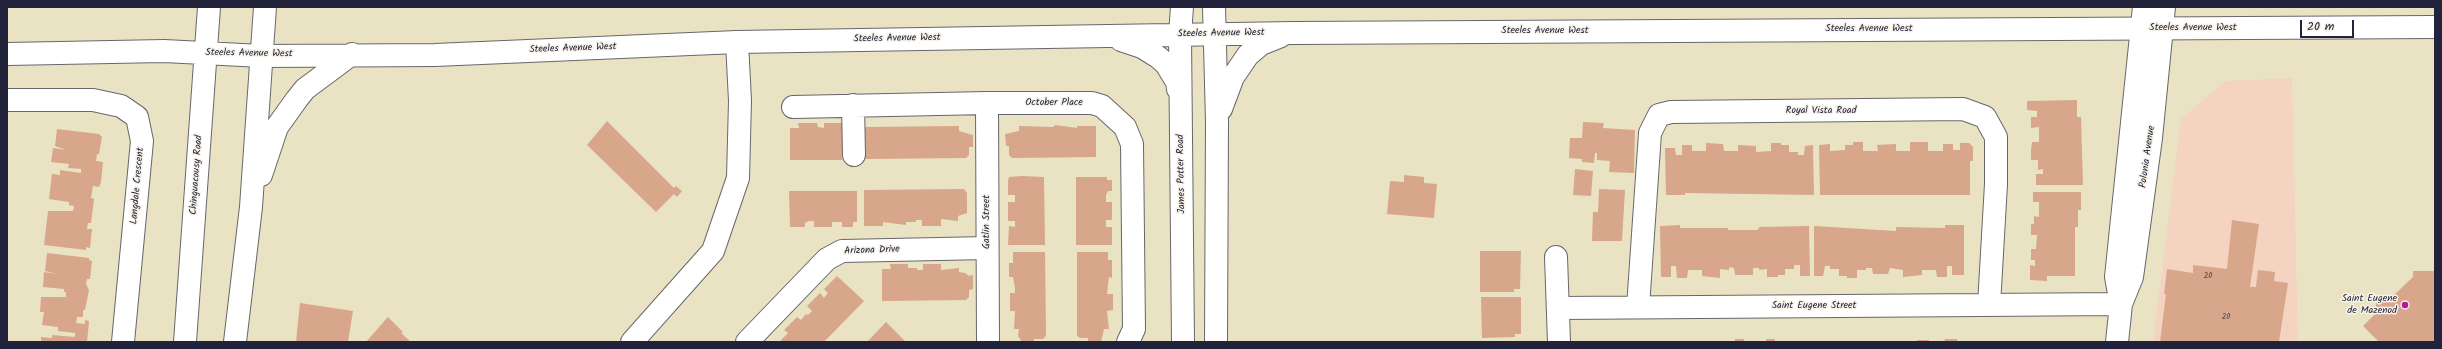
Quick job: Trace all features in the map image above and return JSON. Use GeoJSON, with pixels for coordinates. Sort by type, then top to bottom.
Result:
{"type":"FeatureCollection","features":[{"type":"Feature","properties":{"kind":"main road","name":"Chinguacousy Road"},"geometry":{"type":"LineString","coordinates":[[185,342],[209,7]]}},
{"type":"Feature","properties":{"kind":"main road"},"geometry":{"type":"LineString","coordinates":[[235,342],[251,207],[265,7]]}},
{"type":"Feature","properties":{"kind":"main road","name":"James Potter Road"},"geometry":{"type":"LineString","coordinates":[[1182,7],[1180,35],[1182,110],[1183,342]]}},
{"type":"Feature","properties":{"kind":"main road"},"geometry":{"type":"LineString","coordinates":[[1214,7],[1217,122],[1216,342]]}},
{"type":"Feature","properties":{"kind":"main road","name":"Steeles Avenue West"},"geometry":{"type":"LineString","coordinates":[[7,54],[164,52],[262,56],[352,54],[435,55],[736,42],[1215,35],[2153,17],[2435,28]]}},
{"type":"Feature","properties":{"kind":"main road","name":"Polonia Avenue"},"geometry":{"type":"LineString","coordinates":[[2117,342],[2121,304],[2132,277],[2151,138],[2153,17]]}},
{"type":"Feature","properties":{"kind":"main road"},"geometry":{"type":"LineString","coordinates":[[1217,122],[1233,77],[1248,55],[1261,44],[1284,35],[1294,33]]}},
{"type":"Feature","properties":{"kind":"main road"},"geometry":{"type":"LineString","coordinates":[[1096,36],[1142,46],[1158,57],[1166,64],[1177,82],[1182,110]]}},
{"type":"Feature","properties":{"kind":"main road"},"geometry":{"type":"LineString","coordinates":[[632,342],[713,250],[738,178],[740,102],[736,42]]}},
{"type":"Feature","properties":{"kind":"main road"},"geometry":{"type":"LineString","coordinates":[[251,207],[276,128],[306,89],[352,54]]}},
{"type":"Feature","properties":{"kind":"main road","name":"Langdale Crescent"},"geometry":{"type":"LineString","coordinates":[[7,100],[93,100],[121,106],[138,117],[142,141],[123,342]]}},
{"type":"Feature","properties":{"kind":"main road","name":"October Place"},"geometry":{"type":"LineString","coordinates":[[793,107],[987,103],[1092,103],[1102,106],[1125,127],[1132,144],[1134,329],[1128,342]]}},
{"type":"Feature","properties":{"kind":"main road","name":"Gatlin Street"},"geometry":{"type":"LineString","coordinates":[[987,103],[988,342]]}},
{"type":"Feature","properties":{"kind":"main road"},"geometry":{"type":"LineString","coordinates":[[853,105],[854,155]]}},
{"type":"Feature","properties":{"kind":"main road","name":"Royal Vista Road"},"geometry":{"type":"LineString","coordinates":[[1638,307],[1650,133],[1658,115],[1671,112],[1963,109],[1986,117],[1996,137],[1996,184],[1989,305]]}},
{"type":"Feature","properties":{"kind":"main road","name":"Arizona Drive"},"geometry":{"type":"LineString","coordinates":[[747,342],[827,259],[842,251],[987,248]]}},
{"type":"Feature","properties":{"kind":"main road"},"geometry":{"type":"LineString","coordinates":[[1556,257],[1559,342]]}},
{"type":"Feature","properties":{"kind":"main road","name":"Saint Eugene Street"},"geometry":{"type":"LineString","coordinates":[[1559,308],[2121,304]]}},
{"type":"Feature","properties":{"kind":"shaded area"},"geometry":{"type":"Polygon","coordinates":[[[2292,78],[2298,342],[2153,342],[2181,119],[2225,81],[2292,78]]]}},
{"type":"Feature","properties":{"kind":"building"},"geometry":{"type":"Polygon","coordinates":[[[2077,100],[2077,117],[2081,117],[2083,185],[2036,185],[2036,174],[2043,174],[2043,169],[2038,170],[2038,160],[2031,160],[2031,150],[2032,142],[2039,142],[2039,127],[2031,128],[2031,117],[2037,117],[2037,111],[2027,110],[2027,101],[2077,100]]]}},
{"type":"Feature","properties":{"kind":"building"},"geometry":{"type":"Polygon","coordinates":[[[607,121],[674,188],[676,186],[682,191],[677,197],[674,194],[656,212],[587,145],[607,121]]]}},
{"type":"Feature","properties":{"kind":"building"},"geometry":{"type":"Polygon","coordinates":[[[1583,122],[1604,123],[1603,128],[1635,130],[1634,173],[1609,172],[1610,161],[1597,160],[1597,153],[1595,153],[1594,163],[1582,162],[1582,159],[1569,158],[1570,138],[1582,138],[1583,122]]]}},
{"type":"Feature","properties":{"kind":"building"},"geometry":{"type":"Polygon","coordinates":[[[798,123],[817,123],[818,127],[824,128],[824,123],[842,123],[842,160],[790,160],[790,128],[799,128],[798,123]]]}},
{"type":"Feature","properties":{"kind":"building"},"geometry":{"type":"Polygon","coordinates":[[[1055,125],[1077,128],[1077,126],[1096,126],[1096,157],[1012,158],[1009,155],[1009,146],[1006,146],[1005,134],[1019,131],[1019,126],[1053,127],[1055,125]]]}},
{"type":"Feature","properties":{"kind":"building"},"geometry":{"type":"Polygon","coordinates":[[[959,126],[959,131],[973,135],[973,147],[969,147],[969,155],[966,158],[865,159],[865,127],[959,126]]]}},
{"type":"Feature","properties":{"kind":"building"},"geometry":{"type":"Polygon","coordinates":[[[57,129],[99,134],[102,137],[99,154],[97,154],[96,161],[103,162],[101,182],[99,187],[93,186],[91,198],[94,199],[91,223],[88,223],[87,229],[92,229],[90,248],[86,247],[86,250],[44,245],[48,211],[73,211],[74,206],[69,205],[69,202],[49,199],[52,174],[60,175],[60,170],[81,173],[81,169],[68,168],[69,164],[51,162],[53,148],[66,150],[55,146],[57,129]]]}},
{"type":"Feature","properties":{"kind":"building"},"geometry":{"type":"Polygon","coordinates":[[[1853,142],[1863,142],[1863,151],[1878,151],[1877,145],[1896,144],[1896,151],[1910,151],[1910,142],[1928,142],[1928,151],[1943,151],[1943,144],[1953,144],[1953,150],[1960,150],[1960,143],[1969,143],[1973,147],[1973,161],[1970,161],[1970,195],[1820,195],[1819,145],[1830,144],[1830,151],[1845,150],[1845,145],[1853,145],[1853,142]]]}},
{"type":"Feature","properties":{"kind":"building"},"geometry":{"type":"Polygon","coordinates":[[[1706,143],[1723,144],[1724,151],[1738,151],[1738,145],[1756,146],[1756,152],[1771,151],[1771,143],[1781,143],[1781,145],[1789,145],[1789,152],[1798,152],[1798,155],[1804,155],[1805,146],[1813,145],[1814,195],[1685,193],[1685,195],[1666,195],[1665,148],[1675,148],[1676,155],[1682,155],[1682,145],[1692,145],[1692,151],[1706,151],[1706,143]]]}},
{"type":"Feature","properties":{"kind":"building"},"geometry":{"type":"Polygon","coordinates":[[[1575,169],[1593,171],[1591,196],[1573,195],[1575,169]]]}},
{"type":"Feature","properties":{"kind":"building"},"geometry":{"type":"Polygon","coordinates":[[[1404,175],[1424,177],[1424,183],[1437,184],[1434,218],[1387,214],[1390,181],[1404,182],[1404,175]]]}},
{"type":"Feature","properties":{"kind":"building"},"geometry":{"type":"Polygon","coordinates":[[[1009,177],[1044,177],[1045,245],[1008,245],[1009,226],[1015,227],[1015,221],[1008,221],[1008,202],[1015,202],[1015,195],[1008,195],[1008,181],[1009,177]]]}},
{"type":"Feature","properties":{"kind":"building"},"geometry":{"type":"Polygon","coordinates":[[[1076,177],[1107,177],[1107,180],[1112,180],[1112,191],[1108,191],[1106,195],[1106,202],[1112,202],[1112,220],[1106,220],[1106,227],[1112,227],[1112,245],[1076,245],[1076,177]]]}},
{"type":"Feature","properties":{"kind":"building"},"geometry":{"type":"Polygon","coordinates":[[[964,189],[967,193],[967,213],[958,216],[958,221],[941,219],[941,226],[922,226],[922,220],[916,220],[916,222],[906,222],[906,225],[883,222],[883,226],[864,226],[864,190],[964,189]]]}},
{"type":"Feature","properties":{"kind":"building"},"geometry":{"type":"Polygon","coordinates":[[[1599,189],[1625,190],[1622,241],[1592,241],[1593,212],[1598,212],[1599,189]]]}},
{"type":"Feature","properties":{"kind":"building"},"geometry":{"type":"Polygon","coordinates":[[[789,191],[857,191],[857,222],[853,222],[853,227],[842,227],[842,222],[832,222],[832,227],[814,227],[814,221],[809,221],[805,223],[805,227],[790,227],[789,191]]]}},
{"type":"Feature","properties":{"kind":"building"},"geometry":{"type":"Polygon","coordinates":[[[2033,192],[2081,192],[2081,210],[2078,210],[2078,227],[2075,227],[2075,276],[2047,276],[2047,281],[2030,280],[2030,265],[2035,266],[2035,260],[2031,260],[2031,249],[2036,249],[2037,235],[2031,235],[2031,224],[2034,224],[2034,216],[2039,217],[2039,202],[2033,202],[2033,192]]]}},
{"type":"Feature","properties":{"kind":"building"},"geometry":{"type":"Polygon","coordinates":[[[2232,220],[2259,224],[2250,287],[2256,287],[2258,270],[2275,272],[2274,281],[2288,283],[2279,342],[2160,342],[2166,294],[2164,294],[2167,269],[2193,273],[2193,265],[2227,269],[2232,220]]]}},
{"type":"Feature","properties":{"kind":"building"},"geometry":{"type":"Polygon","coordinates":[[[1680,225],[1680,228],[1728,228],[1728,230],[1758,230],[1759,227],[1809,226],[1810,276],[1800,276],[1800,265],[1794,265],[1794,269],[1785,269],[1785,275],[1778,275],[1778,277],[1767,277],[1767,269],[1759,270],[1759,268],[1753,268],[1753,275],[1735,275],[1734,268],[1729,267],[1729,270],[1720,269],[1720,278],[1702,276],[1702,270],[1688,270],[1687,278],[1677,278],[1676,266],[1671,266],[1671,277],[1661,277],[1660,226],[1680,225]]]}},
{"type":"Feature","properties":{"kind":"building"},"geometry":{"type":"Polygon","coordinates":[[[1945,225],[1964,225],[1964,275],[1952,275],[1952,266],[1947,266],[1947,277],[1937,277],[1936,270],[1922,270],[1922,275],[1903,277],[1903,270],[1890,268],[1888,274],[1873,274],[1872,268],[1866,268],[1866,270],[1857,270],[1857,278],[1847,278],[1847,276],[1839,276],[1839,269],[1830,269],[1830,266],[1825,266],[1823,276],[1814,276],[1814,226],[1896,231],[1896,227],[1945,228],[1945,225]]]}},
{"type":"Feature","properties":{"kind":"building"},"geometry":{"type":"Polygon","coordinates":[[[1480,251],[1521,251],[1520,289],[1514,289],[1514,292],[1480,292],[1480,251]]]}},
{"type":"Feature","properties":{"kind":"building"},"geometry":{"type":"Polygon","coordinates":[[[1013,252],[1045,252],[1046,336],[1043,339],[1034,339],[1034,342],[1022,342],[1018,336],[1019,329],[1014,329],[1015,311],[1010,311],[1010,293],[1015,293],[1015,288],[1013,277],[1009,277],[1009,263],[1013,263],[1013,252]]]}},
{"type":"Feature","properties":{"kind":"building"},"geometry":{"type":"Polygon","coordinates":[[[1077,252],[1108,252],[1108,260],[1112,260],[1112,278],[1109,277],[1107,294],[1113,294],[1113,310],[1107,311],[1109,329],[1104,329],[1101,342],[1088,342],[1088,338],[1080,338],[1077,336],[1077,252]]]}},
{"type":"Feature","properties":{"kind":"building"},"geometry":{"type":"Polygon","coordinates":[[[47,253],[89,258],[89,260],[92,261],[90,279],[87,279],[86,284],[89,290],[85,310],[83,310],[83,317],[77,317],[76,323],[85,324],[85,320],[89,321],[87,342],[41,342],[41,337],[52,338],[52,335],[75,337],[75,333],[58,331],[58,327],[42,325],[44,312],[40,312],[41,297],[66,297],[66,292],[64,292],[64,289],[43,287],[44,272],[57,274],[45,271],[47,253]]]}},
{"type":"Feature","properties":{"kind":"building"},"geometry":{"type":"Polygon","coordinates":[[[890,264],[908,264],[908,268],[917,268],[917,270],[923,270],[923,264],[941,264],[941,270],[959,268],[959,272],[965,273],[969,276],[973,275],[973,289],[969,290],[969,297],[966,300],[882,301],[882,269],[891,269],[890,264]]]}},
{"type":"Feature","properties":{"kind":"building","name":"Saint Eugene de Mazenod"},"geometry":{"type":"Polygon","coordinates":[[[2413,271],[2435,271],[2435,342],[2379,342],[2363,326],[2376,313],[2376,296],[2394,295],[2413,277],[2413,271]]]}},
{"type":"Feature","properties":{"kind":"building"},"geometry":{"type":"Polygon","coordinates":[[[837,276],[864,301],[824,342],[782,342],[781,340],[788,333],[784,330],[797,317],[801,320],[806,314],[808,315],[812,311],[807,306],[820,293],[824,298],[828,293],[824,289],[837,276]]]}},
{"type":"Feature","properties":{"kind":"building"},"geometry":{"type":"Polygon","coordinates":[[[1481,297],[1521,297],[1521,334],[1515,334],[1515,337],[1482,338],[1481,297]]]}},
{"type":"Feature","properties":{"kind":"building"},"geometry":{"type":"Polygon","coordinates":[[[300,303],[353,311],[348,342],[296,342],[300,303]]]}},
{"type":"Feature","properties":{"kind":"building"},"geometry":{"type":"Polygon","coordinates":[[[388,317],[403,332],[401,333],[411,342],[366,342],[388,317]]]}},
{"type":"Feature","properties":{"kind":"building"},"geometry":{"type":"Polygon","coordinates":[[[886,322],[906,342],[867,342],[886,322]]]}},
{"type":"Feature","properties":{"kind":"building"},"geometry":{"type":"Polygon","coordinates":[[[1735,339],[1744,339],[1744,342],[1735,342],[1735,339]]]}},
{"type":"Feature","properties":{"kind":"building"},"geometry":{"type":"Polygon","coordinates":[[[1766,339],[1775,339],[1775,342],[1766,342],[1766,339]]]}},
{"type":"Feature","properties":{"kind":"building"},"geometry":{"type":"Polygon","coordinates":[[[1945,339],[1957,339],[1957,342],[1944,342],[1945,339]]]}},
{"type":"Feature","properties":{"kind":"building"},"geometry":{"type":"Polygon","coordinates":[[[1917,340],[1929,340],[1929,342],[1917,342],[1917,340]]]}},
{"type":"Feature","properties":{"kind":"place","name":"Saint Eugene de Mazenod"},"geometry":{"type":"Point","coordinates":[2405,305]}}]}
